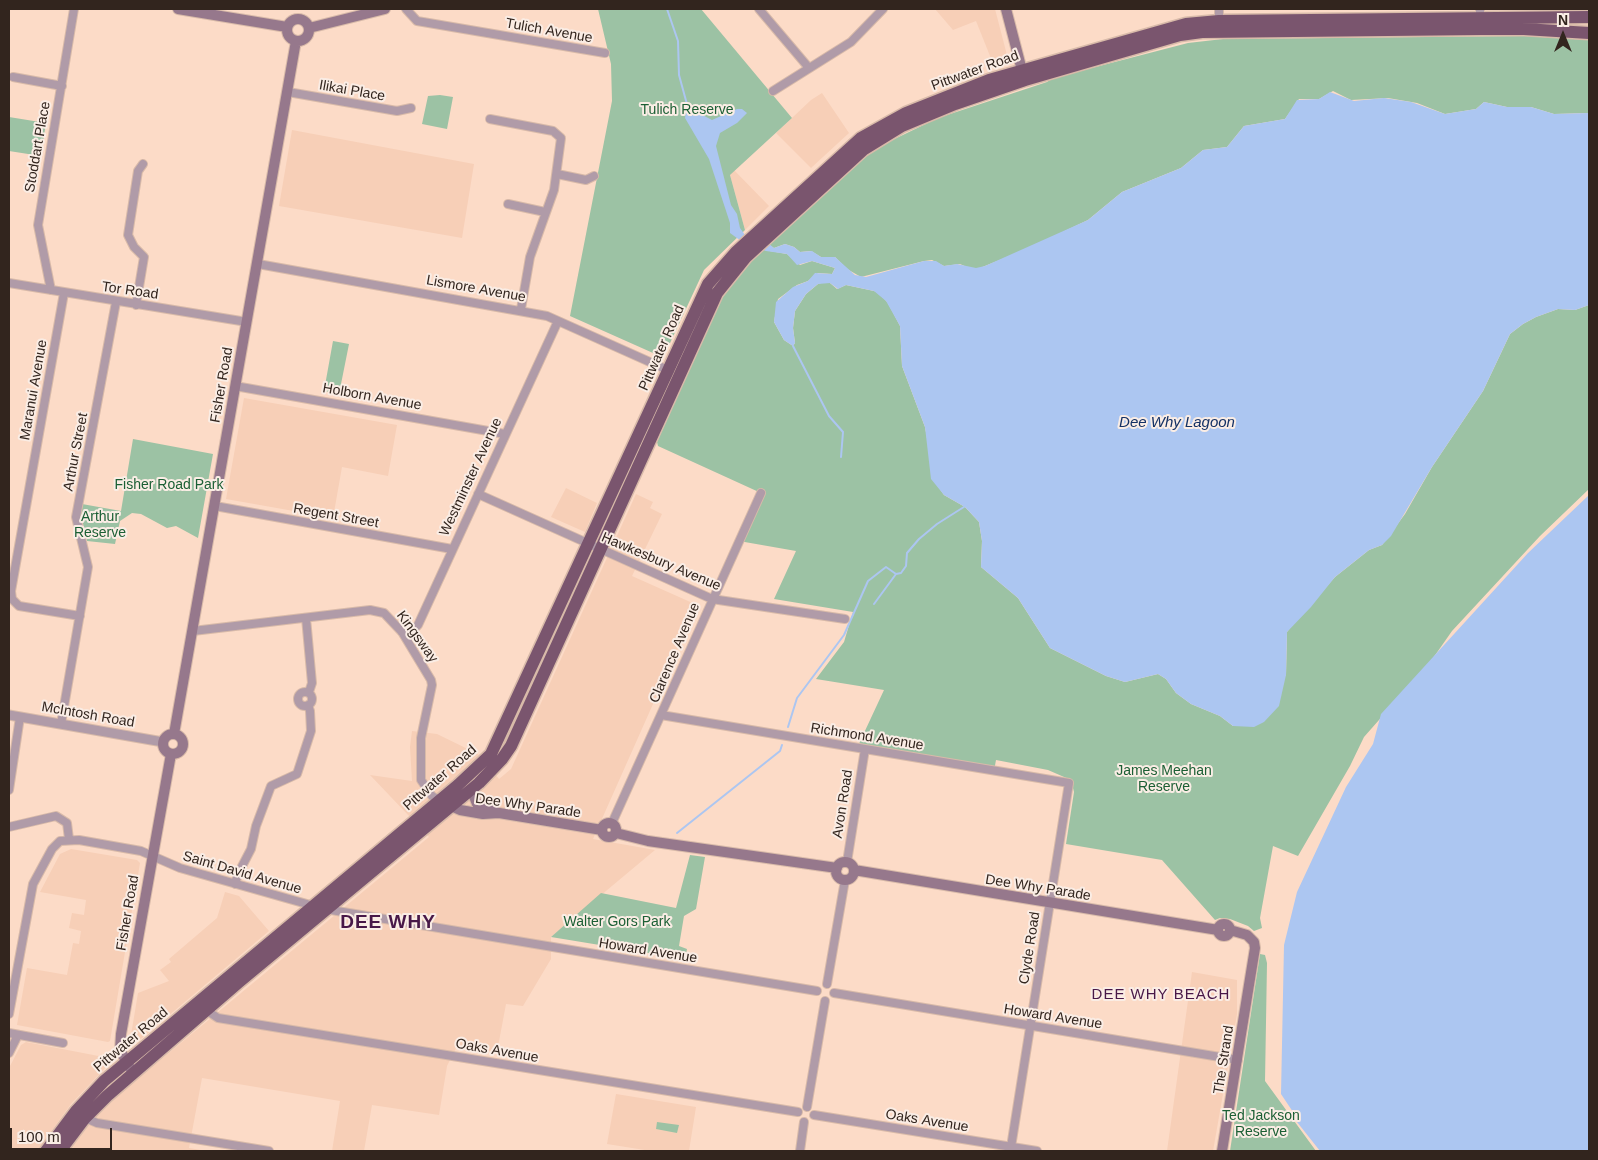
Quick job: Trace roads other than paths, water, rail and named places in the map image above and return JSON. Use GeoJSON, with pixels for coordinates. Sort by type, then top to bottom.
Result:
{"type":"FeatureCollection","features":[{"type":"Feature","properties":{"kind":"highway","name":"Pittwater Road"},"geometry":{"type":"LineString","coordinates":[[60,1151],[90,1094],[126,1063],[327,910],[488,775],[510,746],[594,547],[673,373],[717,293],[741,254],[875,141],[919,119],[1024,75],[1172,27],[1219,15],[1480,19],[1524,29],[1589,33]]}},
{"type":"Feature","properties":{"kind":"highway","name":"Pittwater Road"},"geometry":{"type":"LineString","coordinates":[[1024,75],[1202,32],[1480,19],[1589,17]]}},
{"type":"Feature","properties":{"kind":"highway","name":"Pittwater Road"},"geometry":{"type":"LineString","coordinates":[[46,1151],[80,1115],[99,1104],[134,1074],[202,1007],[312,906],[478,767],[496,748],[594,547]]}},
{"type":"Feature","properties":{"kind":"main road"},"geometry":{"type":"LineString","coordinates":[[178,9],[287,27]]}},
{"type":"Feature","properties":{"kind":"main road"},"geometry":{"type":"LineString","coordinates":[[309,28],[385,9]]}},
{"type":"Feature","properties":{"kind":"main road"},"geometry":{"type":"LineString","coordinates":[[1006,9],[1024,75]]}},
{"type":"Feature","properties":{"kind":"main road"},"geometry":{"type":"LineString","coordinates":[[298,19],[305,22],[309,28],[307,37],[296,41],[287,35],[287,27],[291,21],[298,19]]}},
{"type":"Feature","properties":{"kind":"main road","name":"Fisher Road"},"geometry":{"type":"LineString","coordinates":[[174,734],[296,41]]}},
{"type":"Feature","properties":{"kind":"main road"},"geometry":{"type":"LineString","coordinates":[[174,734],[182,739],[183,745],[180,751],[171,754],[164,748],[163,742],[168,735],[174,734]]}},
{"type":"Feature","properties":{"kind":"main road","name":"Fisher Road"},"geometry":{"type":"LineString","coordinates":[[134,1074],[126,1063],[120,1046],[121,1034],[171,754]]}},
{"type":"Feature","properties":{"kind":"main road"},"geometry":{"type":"LineString","coordinates":[[474,787],[473,794],[477,804],[499,813]]}},
{"type":"Feature","properties":{"kind":"main road","name":"Dee Why Parade"},"geometry":{"type":"LineString","coordinates":[[439,800],[451,807],[492,815],[499,813],[602,830],[608,837],[614,828]]}},
{"type":"Feature","properties":{"kind":"main road"},"geometry":{"type":"LineString","coordinates":[[614,828],[648,841],[837,868]]}},
{"type":"Feature","properties":{"kind":"main road"},"geometry":{"type":"LineString","coordinates":[[842,863],[851,866],[852,876],[845,880],[838,875],[837,868],[842,863]]}},
{"type":"Feature","properties":{"kind":"main road","name":"Dee Why Parade"},"geometry":{"type":"LineString","coordinates":[[851,866],[1050,904],[1218,930],[1224,936],[1230,930]]}},
{"type":"Feature","properties":{"kind":"main road","name":"The Strand"},"geometry":{"type":"LineString","coordinates":[[1222,1151],[1255,948],[1254,942],[1247,935],[1230,930]]}},
{"type":"Feature","properties":{"kind":"street","name":"Stoddart Place"},"geometry":{"type":"LineString","coordinates":[[51,290],[38,225],[74,9]]}},
{"type":"Feature","properties":{"kind":"street","name":"Tulich Avenue"},"geometry":{"type":"LineString","coordinates":[[406,9],[417,21],[605,53]]}},
{"type":"Feature","properties":{"kind":"street"},"geometry":{"type":"LineString","coordinates":[[759,9],[809,68]]}},
{"type":"Feature","properties":{"kind":"street"},"geometry":{"type":"LineString","coordinates":[[773,91],[850,42],[881,10]]}},
{"type":"Feature","properties":{"kind":"street"},"geometry":{"type":"LineString","coordinates":[[13,77],[62,86]]}},
{"type":"Feature","properties":{"kind":"street","name":"Ilikai Place"},"geometry":{"type":"LineString","coordinates":[[288,92],[397,112],[411,108]]}},
{"type":"Feature","properties":{"kind":"street"},"geometry":{"type":"LineString","coordinates":[[490,119],[553,131],[561,138],[554,190],[530,257],[521,310]]}},
{"type":"Feature","properties":{"kind":"street"},"geometry":{"type":"LineString","coordinates":[[136,305],[144,257],[134,247],[128,235],[138,171],[143,164]]}},
{"type":"Feature","properties":{"kind":"street"},"geometry":{"type":"LineString","coordinates":[[557,174],[586,180],[594,176]]}},
{"type":"Feature","properties":{"kind":"street"},"geometry":{"type":"LineString","coordinates":[[508,204],[545,212]]}},
{"type":"Feature","properties":{"kind":"street","name":"Lismore Avenue"},"geometry":{"type":"LineString","coordinates":[[258,264],[547,316],[673,373]]}},
{"type":"Feature","properties":{"kind":"street","name":"Tor Road"},"geometry":{"type":"LineString","coordinates":[[9,283],[247,322]]}},
{"type":"Feature","properties":{"kind":"street","name":"Maranui Avenue"},"geometry":{"type":"LineString","coordinates":[[64,293],[11,591],[12,599],[19,606],[80,616]]}},
{"type":"Feature","properties":{"kind":"street","name":"Arthur Street"},"geometry":{"type":"LineString","coordinates":[[61,724],[88,567],[76,517],[116,302]]}},
{"type":"Feature","properties":{"kind":"street","name":"Westminster Avenue"},"geometry":{"type":"LineString","coordinates":[[402,632],[409,634],[418,625],[558,321]]}},
{"type":"Feature","properties":{"kind":"street","name":"Holborn Avenue"},"geometry":{"type":"LineString","coordinates":[[235,386],[505,434]]}},
{"type":"Feature","properties":{"kind":"street","name":"Clarence Avenue"},"geometry":{"type":"LineString","coordinates":[[614,828],[661,715],[761,493]]}},
{"type":"Feature","properties":{"kind":"street","name":"Hawkesbury Avenue"},"geometry":{"type":"LineString","coordinates":[[478,494],[712,599],[845,619]]}},
{"type":"Feature","properties":{"kind":"street","name":"Regent Street"},"geometry":{"type":"LineString","coordinates":[[214,506],[452,549]]}},
{"type":"Feature","properties":{"kind":"street","name":"Kingsway"},"geometry":{"type":"LineString","coordinates":[[193,631],[375,610],[384,614],[402,632],[431,680],[432,685],[421,738],[421,780],[432,796],[439,800]]}},
{"type":"Feature","properties":{"kind":"street"},"geometry":{"type":"LineString","coordinates":[[306,618],[312,683],[309,692],[312,700],[308,706]]}},
{"type":"Feature","properties":{"kind":"street"},"geometry":{"type":"LineString","coordinates":[[308,706],[300,704],[297,698],[302,692],[309,692]]}},
{"type":"Feature","properties":{"kind":"street"},"geometry":{"type":"LineString","coordinates":[[235,884],[251,849],[271,786],[297,774],[311,731],[310,710],[308,706]]}},
{"type":"Feature","properties":{"kind":"street","name":"McIntosh Road"},"geometry":{"type":"LineString","coordinates":[[9,715],[163,742]]}},
{"type":"Feature","properties":{"kind":"street","name":"Richmond Avenue"},"geometry":{"type":"LineString","coordinates":[[661,715],[1069,783]]}},
{"type":"Feature","properties":{"kind":"street"},"geometry":{"type":"LineString","coordinates":[[9,790],[20,717]]}},
{"type":"Feature","properties":{"kind":"street","name":"Avon Road"},"geometry":{"type":"LineString","coordinates":[[851,866],[865,749]]}},
{"type":"Feature","properties":{"kind":"street","name":"Clyde Road"},"geometry":{"type":"LineString","coordinates":[[1011,1147],[1069,783]]}},
{"type":"Feature","properties":{"kind":"street"},"geometry":{"type":"LineString","coordinates":[[9,827],[56,816],[66,823],[69,839],[56,844],[33,884],[9,1014]]}},
{"type":"Feature","properties":{"kind":"street","name":"Saint David Avenue"},"geometry":{"type":"LineString","coordinates":[[69,839],[141,851],[180,868],[327,910]]}},
{"type":"Feature","properties":{"kind":"street"},"geometry":{"type":"LineString","coordinates":[[827,984],[845,880]]}},
{"type":"Feature","properties":{"kind":"street","name":"Howard Avenue"},"geometry":{"type":"LineString","coordinates":[[327,910],[817,991]]}},
{"type":"Feature","properties":{"kind":"street"},"geometry":{"type":"LineString","coordinates":[[827,984],[832,987],[834,993],[830,1000],[825,1001],[820,998],[817,991],[821,985],[827,984]]}},
{"type":"Feature","properties":{"kind":"street","name":"Howard Avenue"},"geometry":{"type":"LineString","coordinates":[[834,993],[1238,1060]]}},
{"type":"Feature","properties":{"kind":"street"},"geometry":{"type":"LineString","coordinates":[[807,1106],[825,1001]]}},
{"type":"Feature","properties":{"kind":"street","name":"Oaks Avenue"},"geometry":{"type":"LineString","coordinates":[[202,1007],[226,1020],[798,1112]]}},
{"type":"Feature","properties":{"kind":"street"},"geometry":{"type":"LineString","coordinates":[[9,1033],[63,1043]]}},
{"type":"Feature","properties":{"kind":"street"},"geometry":{"type":"LineString","coordinates":[[9,1053],[18,1035]]}},
{"type":"Feature","properties":{"kind":"street"},"geometry":{"type":"LineString","coordinates":[[807,1106],[812,1109],[814,1115],[810,1121],[804,1122],[800,1120],[798,1112],[801,1108],[807,1106]]}},
{"type":"Feature","properties":{"kind":"street"},"geometry":{"type":"LineString","coordinates":[[80,1115],[97,1123],[269,1151]]}},
{"type":"Feature","properties":{"kind":"street","name":"Oaks Avenue"},"geometry":{"type":"LineString","coordinates":[[814,1115],[1037,1151]]}},
{"type":"Feature","properties":{"kind":"street"},"geometry":{"type":"LineString","coordinates":[[800,1151],[804,1122]]}},
{"type":"Feature","properties":{"kind":"water","name":"Dee Why Lagoon"},"geometry":{"type":"Polygon","coordinates":[[[1330,92],[1354,101],[1384,98],[1411,102],[1445,114],[1476,109],[1484,102],[1507,107],[1531,107],[1554,114],[1589,113],[1589,305],[1575,310],[1558,309],[1536,317],[1510,334],[1483,391],[1432,467],[1391,536],[1382,545],[1369,550],[1335,577],[1311,607],[1287,632],[1286,675],[1279,706],[1264,722],[1254,727],[1233,726],[1220,716],[1191,704],[1176,693],[1166,679],[1158,674],[1125,682],[1106,676],[1050,648],[1018,598],[981,567],[982,541],[979,522],[965,507],[944,495],[931,479],[925,427],[902,366],[900,326],[886,301],[874,291],[846,285],[838,289],[830,283],[818,284],[806,294],[795,311],[793,328],[795,343],[793,346],[784,340],[774,322],[776,302],[793,287],[808,281],[815,273],[832,274],[835,268],[812,261],[797,265],[787,254],[766,251],[741,241],[730,233],[730,223],[709,159],[685,118],[687,107],[712,120],[737,109],[742,109],[747,113],[737,123],[720,133],[716,146],[731,205],[737,214],[740,228],[745,235],[768,243],[774,248],[785,244],[794,247],[800,252],[812,251],[821,257],[835,257],[855,275],[866,277],[924,261],[936,261],[944,266],[957,264],[976,268],[985,266],[1088,220],[1122,192],[1181,168],[1203,150],[1227,147],[1244,126],[1285,119],[1297,100],[1319,99],[1330,92]]]}},
{"type":"Feature","properties":{"kind":"water"},"geometry":{"type":"Polygon","coordinates":[[[1589,495],[1589,1151],[1320,1151],[1297,1122],[1299,1121],[1281,1094],[1284,945],[1297,892],[1346,787],[1373,744],[1381,714],[1528,553],[1589,495]]]}},
{"type":"Feature","properties":{"kind":"waterway"},"geometry":{"type":"LineString","coordinates":[[667,9],[678,41],[679,75],[688,108]]}},
{"type":"Feature","properties":{"kind":"waterway"},"geometry":{"type":"LineString","coordinates":[[793,346],[829,416],[843,432],[841,457]]}},
{"type":"Feature","properties":{"kind":"waterway"},"geometry":{"type":"LineString","coordinates":[[788,727],[797,698],[844,635],[868,581],[886,567],[896,574],[901,573],[906,566],[907,553],[919,539],[937,524],[967,505]]}},
{"type":"Feature","properties":{"kind":"waterway"},"geometry":{"type":"LineString","coordinates":[[874,604],[896,574]]}},
{"type":"Feature","properties":{"kind":"waterway"},"geometry":{"type":"LineString","coordinates":[[677,833],[780,751],[782,745]]}},
{"type":"Feature","properties":{"kind":"district","name":"DEE WHY"},"geometry":{"type":"Point","coordinates":[388,923]}},
{"type":"Feature","properties":{"kind":"district","name":"DEE WHY BEACH"},"geometry":{"type":"Point","coordinates":[1161,995]}},
{"type":"Feature","properties":{"kind":"park label","name":"Tulich Reserve"},"geometry":{"type":"Point","coordinates":[687,110]}},
{"type":"Feature","properties":{"kind":"park label","name":"Fisher Road Park"},"geometry":{"type":"Point","coordinates":[169,485]}},
{"type":"Feature","properties":{"kind":"park label","name":"Arthur Reserve"},"geometry":{"type":"Point","coordinates":[100,526]}},
{"type":"Feature","properties":{"kind":"park label","name":"James Meehan Reserve"},"geometry":{"type":"Point","coordinates":[1164,780]}},
{"type":"Feature","properties":{"kind":"park label","name":"Walter Gors Park"},"geometry":{"type":"Point","coordinates":[617,922]}},
{"type":"Feature","properties":{"kind":"park label","name":"Ted Jackson Reserve"},"geometry":{"type":"Point","coordinates":[1261,1124]}}]}
